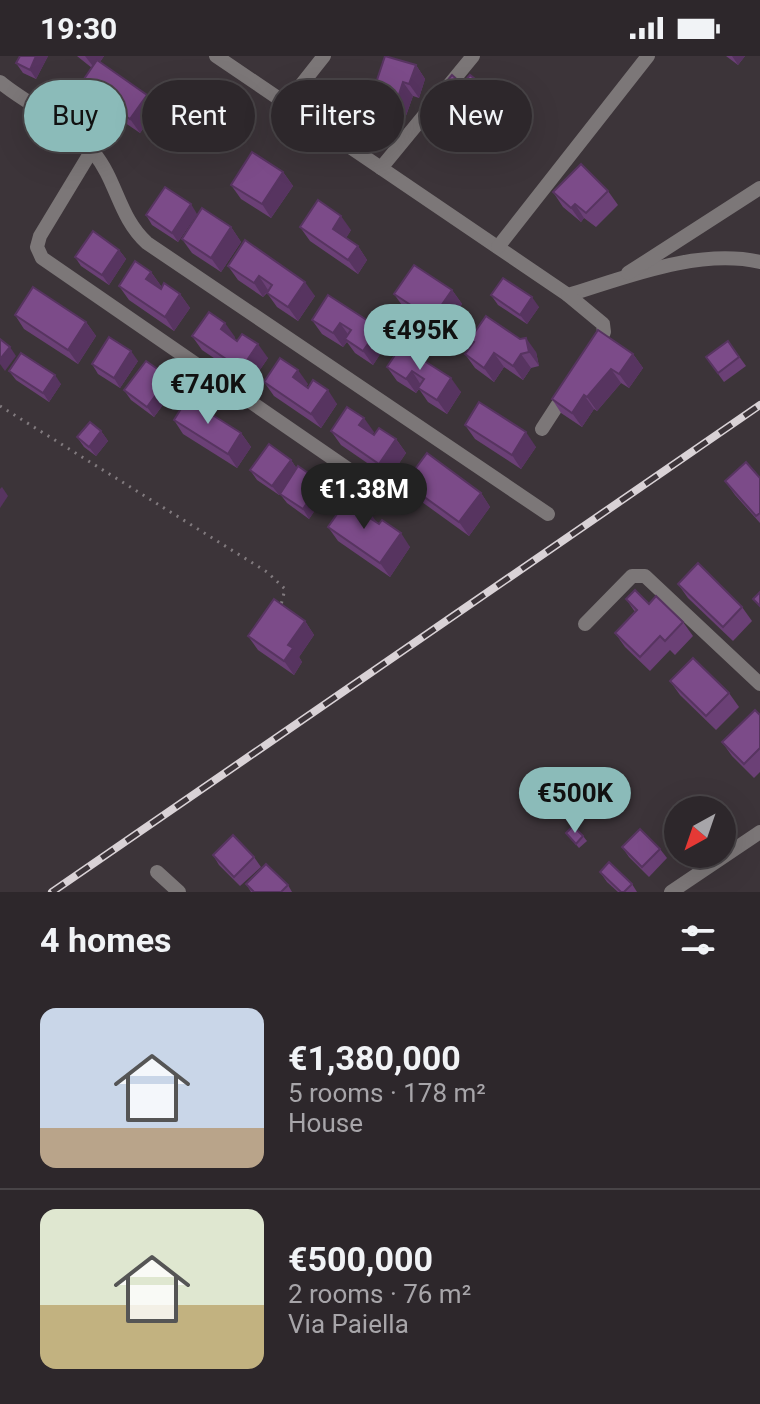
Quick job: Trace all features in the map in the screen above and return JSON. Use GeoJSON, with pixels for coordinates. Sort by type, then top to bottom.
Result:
{"type":"FeatureCollection","features":[{"type":"Feature","properties":{"kind":"street"},"geometry":{"type":"LineString","coordinates":[[216,56],[233,61],[271,92]]}},
{"type":"Feature","properties":{"kind":"street"},"geometry":{"type":"LineString","coordinates":[[305,80],[324,56]]}},
{"type":"Feature","properties":{"kind":"street"},"geometry":{"type":"LineString","coordinates":[[381,168],[473,56]]}},
{"type":"Feature","properties":{"kind":"street"},"geometry":{"type":"LineString","coordinates":[[498,247],[648,56]]}},
{"type":"Feature","properties":{"kind":"street"},"geometry":{"type":"LineString","coordinates":[[0,82],[24,98]]}},
{"type":"Feature","properties":{"kind":"street"},"geometry":{"type":"LineString","coordinates":[[91,152],[40,236],[37,247],[42,258],[351,471]]}},
{"type":"Feature","properties":{"kind":"street"},"geometry":{"type":"LineString","coordinates":[[93,152],[128,221],[147,243],[548,514]]}},
{"type":"Feature","properties":{"kind":"street"},"geometry":{"type":"LineString","coordinates":[[357,152],[598,316],[603,324],[602,336],[590,356]]}},
{"type":"Feature","properties":{"kind":"street"},"geometry":{"type":"LineString","coordinates":[[618,280],[760,188]]}},
{"type":"Feature","properties":{"kind":"street"},"geometry":{"type":"LineString","coordinates":[[568,295],[698,260],[729,258],[760,262]]}},
{"type":"Feature","properties":{"kind":"street"},"geometry":{"type":"LineString","coordinates":[[542,429],[574,380]]}},
{"type":"Feature","properties":{"kind":"street"},"geometry":{"type":"LineString","coordinates":[[585,624],[632,576],[645,576],[760,684]]}},
{"type":"Feature","properties":{"kind":"street"},"geometry":{"type":"LineString","coordinates":[[671,892],[760,832]]}},
{"type":"Feature","properties":{"kind":"street"},"geometry":{"type":"LineString","coordinates":[[157,872],[179,892]]}},
{"type":"Feature","properties":{"kind":"path"},"geometry":{"type":"LineString","coordinates":[[0,406],[274,576],[285,589],[279,607]]}},
{"type":"Feature","properties":{"kind":"building"},"geometry":{"type":"Polygon","coordinates":[[[20,56],[36,56],[30,70],[16,63],[20,56]]]}},
{"type":"Feature","properties":{"kind":"building"},"geometry":{"type":"Polygon","coordinates":[[[385,56],[416,65],[409,84],[404,80],[377,80],[385,56]]]}},
{"type":"Feature","properties":{"kind":"building"},"geometry":{"type":"Polygon","coordinates":[[[97,60],[126,80],[83,80],[97,60]]]}},
{"type":"Feature","properties":{"kind":"building"},"geometry":{"type":"Polygon","coordinates":[[[126,80],[142,92],[142,102],[130,119],[126,116],[126,80]]]}},
{"type":"Feature","properties":{"kind":"building"},"geometry":{"type":"Polygon","coordinates":[[[252,152],[283,172],[262,204],[231,185],[252,152]]]}},
{"type":"Feature","properties":{"kind":"building"},"geometry":{"type":"Polygon","coordinates":[[[581,164],[608,191],[586,213],[575,204],[571,208],[553,192],[581,164]]]}},
{"type":"Feature","properties":{"kind":"building"},"geometry":{"type":"Polygon","coordinates":[[[165,187],[191,204],[172,233],[146,215],[165,187]]]}},
{"type":"Feature","properties":{"kind":"building"},"geometry":{"type":"Polygon","coordinates":[[[318,200],[341,216],[333,229],[358,246],[348,260],[300,227],[318,200]]]}},
{"type":"Feature","properties":{"kind":"building"},"geometry":{"type":"Polygon","coordinates":[[[202,208],[231,227],[211,258],[182,239],[202,208]]]}},
{"type":"Feature","properties":{"kind":"building"},"geometry":{"type":"Polygon","coordinates":[[[93,231],[119,250],[102,275],[75,257],[93,231]]]}},
{"type":"Feature","properties":{"kind":"building"},"geometry":{"type":"Polygon","coordinates":[[[245,240],[305,282],[288,307],[267,293],[272,285],[259,276],[254,283],[228,266],[245,240]]]}},
{"type":"Feature","properties":{"kind":"building"},"geometry":{"type":"Polygon","coordinates":[[[135,261],[151,272],[146,279],[161,289],[164,283],[180,294],[165,317],[119,286],[135,261]]]}},
{"type":"Feature","properties":{"kind":"building"},"geometry":{"type":"Polygon","coordinates":[[[414,265],[452,290],[432,319],[394,294],[414,265]]]}},
{"type":"Feature","properties":{"kind":"building"},"geometry":{"type":"Polygon","coordinates":[[[503,278],[532,297],[520,315],[491,295],[503,278]]]}},
{"type":"Feature","properties":{"kind":"building"},"geometry":{"type":"Polygon","coordinates":[[[33,287],[86,322],[68,350],[15,315],[33,287]]]}},
{"type":"Feature","properties":{"kind":"building"},"geometry":{"type":"Polygon","coordinates":[[[328,295],[379,328],[363,351],[345,339],[351,330],[340,323],[333,333],[312,320],[328,295]]]}},
{"type":"Feature","properties":{"kind":"building"},"geometry":{"type":"Polygon","coordinates":[[[209,312],[225,323],[221,329],[237,341],[242,334],[258,344],[241,369],[192,336],[209,312]]]}},
{"type":"Feature","properties":{"kind":"building"},"geometry":{"type":"Polygon","coordinates":[[[486,316],[520,339],[526,338],[529,352],[521,354],[513,366],[494,353],[484,368],[465,354],[474,342],[470,339],[486,316]]]}},
{"type":"Feature","properties":{"kind":"building"},"geometry":{"type":"Polygon","coordinates":[[[598,330],[633,354],[619,374],[611,369],[587,397],[584,395],[572,413],[552,399],[598,330]]]}},
{"type":"Feature","properties":{"kind":"building"},"geometry":{"type":"Polygon","coordinates":[[[109,337],[131,351],[114,378],[92,364],[109,337]]]}},
{"type":"Feature","properties":{"kind":"building"},"geometry":{"type":"Polygon","coordinates":[[[0,339],[10,347],[0,359],[0,339]]]}},
{"type":"Feature","properties":{"kind":"building"},"geometry":{"type":"Polygon","coordinates":[[[728,341],[739,357],[718,373],[706,357],[728,341]]]}},
{"type":"Feature","properties":{"kind":"building"},"geometry":{"type":"Polygon","coordinates":[[[401,346],[451,378],[437,400],[418,388],[424,379],[412,371],[406,379],[387,367],[401,346]]]}},
{"type":"Feature","properties":{"kind":"building"},"geometry":{"type":"Polygon","coordinates":[[[21,353],[55,375],[43,393],[9,371],[21,353]]]}},
{"type":"Feature","properties":{"kind":"building"},"geometry":{"type":"Polygon","coordinates":[[[280,358],[298,370],[293,377],[308,388],[313,380],[328,390],[311,414],[264,382],[280,358]]]}},
{"type":"Feature","properties":{"kind":"building"},"geometry":{"type":"Polygon","coordinates":[[[146,361],[169,377],[147,407],[124,390],[146,361]]]}},
{"type":"Feature","properties":{"kind":"building"},"geometry":{"type":"Polygon","coordinates":[[[187,399],[241,433],[228,454],[174,420],[187,399]]]}},
{"type":"Feature","properties":{"kind":"building"},"geometry":{"type":"Polygon","coordinates":[[[479,402],[526,432],[512,455],[465,425],[479,402]]]}},
{"type":"Feature","properties":{"kind":"building"},"geometry":{"type":"Polygon","coordinates":[[[347,407],[364,418],[359,425],[374,435],[379,428],[396,439],[379,464],[331,431],[347,407]]]}},
{"type":"Feature","properties":{"kind":"building"},"geometry":{"type":"Polygon","coordinates":[[[90,422],[101,431],[89,447],[77,437],[90,422]]]}},
{"type":"Feature","properties":{"kind":"building"},"geometry":{"type":"Polygon","coordinates":[[[269,444],[291,460],[272,486],[250,470],[269,444]]]}},
{"type":"Feature","properties":{"kind":"building"},"geometry":{"type":"Polygon","coordinates":[[[427,453],[481,493],[459,522],[405,483],[427,453]]]}},
{"type":"Feature","properties":{"kind":"building"},"geometry":{"type":"Polygon","coordinates":[[[746,462],[760,478],[760,513],[756,516],[725,481],[746,462]]]}},
{"type":"Feature","properties":{"kind":"building"},"geometry":{"type":"Polygon","coordinates":[[[298,466],[321,482],[303,509],[280,494],[298,466]]]}},
{"type":"Feature","properties":{"kind":"building"},"geometry":{"type":"Polygon","coordinates":[[[349,497],[368,510],[365,515],[379,524],[382,520],[401,533],[380,563],[328,527],[349,497]]]}},
{"type":"Feature","properties":{"kind":"building"},"geometry":{"type":"Polygon","coordinates":[[[698,563],[742,607],[723,627],[678,584],[698,563]]]}},
{"type":"Feature","properties":{"kind":"building"},"geometry":{"type":"Polygon","coordinates":[[[635,590],[649,604],[656,596],[683,622],[665,641],[660,636],[640,657],[615,633],[637,610],[626,599],[635,590]]]}},
{"type":"Feature","properties":{"kind":"building"},"geometry":{"type":"Polygon","coordinates":[[[760,592],[760,606],[753,599],[760,592]]]}},
{"type":"Feature","properties":{"kind":"building"},"geometry":{"type":"Polygon","coordinates":[[[274,599],[305,621],[288,645],[293,648],[284,661],[248,636],[274,599]]]}},
{"type":"Feature","properties":{"kind":"building"},"geometry":{"type":"Polygon","coordinates":[[[693,658],[729,693],[706,716],[670,681],[693,658]]]}},
{"type":"Feature","properties":{"kind":"building"},"geometry":{"type":"Polygon","coordinates":[[[755,710],[760,715],[760,748],[744,764],[722,742],[755,710]]]}},
{"type":"Feature","properties":{"kind":"building"},"geometry":{"type":"Polygon","coordinates":[[[573,826],[583,836],[576,844],[566,833],[573,826]]]}},
{"type":"Feature","properties":{"kind":"building"},"geometry":{"type":"Polygon","coordinates":[[[640,829],[660,849],[642,867],[622,847],[640,829]]]}},
{"type":"Feature","properties":{"kind":"building"},"geometry":{"type":"Polygon","coordinates":[[[233,835],[254,857],[234,877],[213,855],[233,835]]]}},
{"type":"Feature","properties":{"kind":"building"},"geometry":{"type":"Polygon","coordinates":[[[609,862],[632,884],[624,892],[600,872],[609,862]]]}},
{"type":"Feature","properties":{"kind":"building"},"geometry":{"type":"Polygon","coordinates":[[[266,864],[288,885],[281,892],[254,892],[246,884],[266,864]]]}},
{"type":"Feature","properties":{"kind":"railway"},"geometry":{"type":"LineString","coordinates":[[52,892],[760,405]]}}]}
